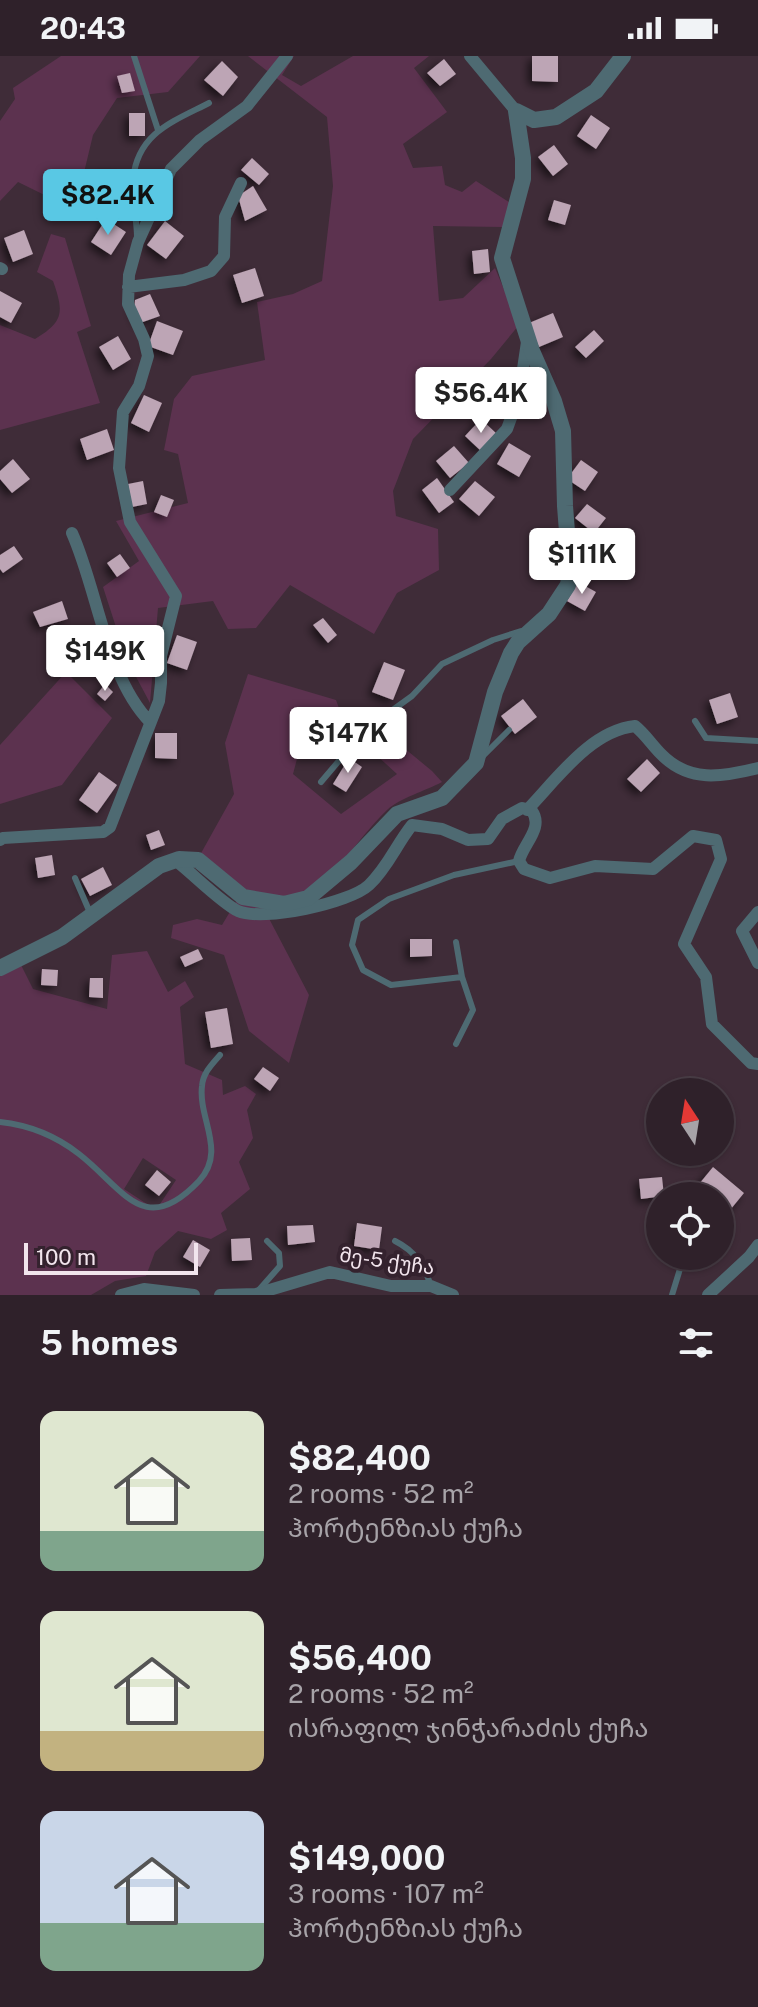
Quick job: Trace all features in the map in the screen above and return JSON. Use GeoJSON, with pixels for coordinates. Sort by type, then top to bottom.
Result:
{"type":"FeatureCollection","features":[{"type":"Feature","properties":{"kind":"street"},"geometry":{"type":"LineString","coordinates":[[0,840],[103,832],[110,827],[159,701],[161,656],[176,596],[130,522],[119,468],[123,412],[139,386],[148,356],[128,304],[129,275],[137,247],[171,169],[200,140],[247,106],[287,56]]}},
{"type":"Feature","properties":{"kind":"street"},"geometry":{"type":"LineString","coordinates":[[470,56],[516,111],[534,120],[556,117],[596,91],[623,56]]}},
{"type":"Feature","properties":{"kind":"street"},"geometry":{"type":"LineString","coordinates":[[0,968],[62,937],[159,866],[179,859],[198,860],[243,897],[284,904],[308,898],[351,862],[397,814],[442,798],[476,763],[504,668],[518,642],[540,625],[568,585],[570,563],[563,431],[532,351],[502,258],[523,179],[516,111]]}},
{"type":"Feature","properties":{"kind":"street"},"geometry":{"type":"LineString","coordinates":[[128,287],[184,280],[211,271],[224,256],[225,217],[241,183]]}},
{"type":"Feature","properties":{"kind":"street"},"geometry":{"type":"LineString","coordinates":[[450,490],[507,429],[519,396],[528,334]]}},
{"type":"Feature","properties":{"kind":"street"},"geometry":{"type":"LineString","coordinates":[[72,533],[123,683],[140,712],[150,722]]}},
{"type":"Feature","properties":{"kind":"street"},"geometry":{"type":"LineString","coordinates":[[527,810],[599,738],[621,727],[635,726],[678,769],[694,775],[724,777],[758,768]]}},
{"type":"Feature","properties":{"kind":"street"},"geometry":{"type":"LineString","coordinates":[[179,859],[180,864],[240,912],[275,915],[318,907],[366,888],[388,864],[395,846],[412,825],[442,829],[468,840],[488,839],[502,819],[522,808],[532,811],[537,817],[536,828],[519,861],[524,869],[550,878],[595,866],[653,869],[693,836],[716,840],[721,859],[684,944],[706,977],[712,1024],[751,1063],[758,1064]]}},
{"type":"Feature","properties":{"kind":"street"},"geometry":{"type":"LineString","coordinates":[[758,912],[742,931],[758,963]]}},
{"type":"Feature","properties":{"kind":"street"},"geometry":{"type":"LineString","coordinates":[[708,1295],[758,1245]]}},
{"type":"Feature","properties":{"kind":"street","name":"მე-5 ქუჩა"},"geometry":{"type":"LineString","coordinates":[[220,1295],[256,1294],[330,1272],[391,1286],[431,1286],[453,1294]]}},
{"type":"Feature","properties":{"kind":"street"},"geometry":{"type":"LineString","coordinates":[[121,1295],[144,1289],[194,1295]]}},
{"type":"Feature","properties":{"kind":"lane"},"geometry":{"type":"LineString","coordinates":[[134,56],[158,130]]}},
{"type":"Feature","properties":{"kind":"lane"},"geometry":{"type":"LineString","coordinates":[[137,247],[133,181],[139,152],[158,130],[209,103]]}},
{"type":"Feature","properties":{"kind":"lane"},"geometry":{"type":"LineString","coordinates":[[321,782],[365,730],[412,696],[442,664],[493,640],[540,625]]}},
{"type":"Feature","properties":{"kind":"lane"},"geometry":{"type":"LineString","coordinates":[[695,721],[706,738],[758,741]]}},
{"type":"Feature","properties":{"kind":"lane"},"geometry":{"type":"LineString","coordinates":[[476,763],[509,730]]}},
{"type":"Feature","properties":{"kind":"lane"},"geometry":{"type":"LineString","coordinates":[[462,977],[391,985],[363,970],[352,945],[358,920],[389,899],[454,875],[519,861]]}},
{"type":"Feature","properties":{"kind":"lane"},"geometry":{"type":"LineString","coordinates":[[75,878],[92,917]]}},
{"type":"Feature","properties":{"kind":"lane"},"geometry":{"type":"LineString","coordinates":[[456,942],[462,977],[473,1010],[456,1044]]}},
{"type":"Feature","properties":{"kind":"lane"},"geometry":{"type":"LineString","coordinates":[[0,1122],[28,1125],[77,1152],[130,1200],[148,1207],[165,1207],[180,1199],[209,1167],[212,1141],[202,1087],[207,1069],[220,1055]]}},
{"type":"Feature","properties":{"kind":"lane"},"geometry":{"type":"LineString","coordinates":[[256,1294],[280,1266],[279,1253],[267,1241]]}},
{"type":"Feature","properties":{"kind":"lane"},"geometry":{"type":"LineString","coordinates":[[395,1241],[411,1249],[425,1268],[431,1286]]}},
{"type":"Feature","properties":{"kind":"lane"},"geometry":{"type":"LineString","coordinates":[[672,1295],[680,1270]]}},
{"type":"Feature","properties":{"kind":"shaded area"},"geometry":{"type":"Polygon","coordinates":[[[61,56],[200,56],[168,92],[117,98],[93,135],[75,210],[18,182],[0,201],[0,121],[15,99],[13,88],[61,56]]]}},
{"type":"Feature","properties":{"kind":"shaded area"},"geometry":{"type":"Polygon","coordinates":[[[248,56],[294,56],[282,75],[301,86],[353,56],[429,56],[414,68],[447,112],[403,144],[413,168],[442,166],[445,185],[462,192],[476,181],[512,204],[503,227],[433,226],[439,301],[463,298],[495,268],[519,325],[491,359],[413,439],[393,491],[396,516],[438,529],[439,570],[397,593],[374,634],[290,585],[256,628],[228,629],[213,601],[158,608],[150,703],[126,658],[103,587],[139,561],[116,521],[188,503],[178,454],[164,450],[174,399],[192,376],[265,360],[257,302],[293,294],[322,281],[333,186],[327,117],[248,56]]]}},
{"type":"Feature","properties":{"kind":"shaded area"},"geometry":{"type":"Polygon","coordinates":[[[51,234],[65,238],[91,326],[77,332],[100,403],[0,430],[0,325],[35,339],[52,327],[59,315],[59,301],[53,281],[37,272],[51,234]]]}},
{"type":"Feature","properties":{"kind":"shaded area"},"geometry":{"type":"Polygon","coordinates":[[[66,672],[112,718],[62,785],[0,804],[0,745],[66,672]]]}},
{"type":"Feature","properties":{"kind":"shaded area"},"geometry":{"type":"Polygon","coordinates":[[[248,674],[336,700],[343,719],[301,744],[293,774],[341,814],[397,774],[374,753],[392,738],[442,782],[392,806],[328,875],[312,888],[293,896],[272,899],[248,894],[200,855],[234,794],[225,743],[248,674]]]}},
{"type":"Feature","properties":{"kind":"shaded area"},"geometry":{"type":"Polygon","coordinates":[[[237,900],[263,907],[309,995],[289,1063],[249,1031],[224,955],[171,938],[173,925],[197,919],[222,925],[237,900]]]}},
{"type":"Feature","properties":{"kind":"shaded area"},"geometry":{"type":"Polygon","coordinates":[[[147,951],[168,992],[185,981],[194,997],[180,1007],[185,1064],[222,1080],[223,1095],[245,1086],[256,1094],[247,1110],[253,1138],[239,1162],[250,1189],[221,1213],[227,1230],[211,1239],[178,1231],[155,1252],[146,1276],[115,1281],[91,1295],[0,1295],[0,972],[20,963],[33,989],[107,1009],[112,955],[147,951]],[[143,1158],[124,1189],[156,1210],[176,1180],[143,1158]]]}},
{"type":"Feature","properties":{"kind":"building"},"geometry":{"type":"Polygon","coordinates":[[[532,56],[558,56],[558,82],[532,81],[532,56]]]}},
{"type":"Feature","properties":{"kind":"building"},"geometry":{"type":"Polygon","coordinates":[[[444,59],[456,74],[440,86],[427,73],[444,59]]]}},
{"type":"Feature","properties":{"kind":"building"},"geometry":{"type":"Polygon","coordinates":[[[222,61],[238,77],[223,96],[204,80],[222,61]]]}},
{"type":"Feature","properties":{"kind":"building"},"geometry":{"type":"Polygon","coordinates":[[[130,73],[135,91],[122,93],[117,76],[130,73]]]}},
{"type":"Feature","properties":{"kind":"building"},"geometry":{"type":"Polygon","coordinates":[[[129,113],[145,113],[145,136],[129,136],[129,113]]]}},
{"type":"Feature","properties":{"kind":"building"},"geometry":{"type":"Polygon","coordinates":[[[591,115],[610,128],[596,149],[577,136],[591,115]]]}},
{"type":"Feature","properties":{"kind":"building"},"geometry":{"type":"Polygon","coordinates":[[[554,145],[568,164],[553,176],[538,157],[554,145]]]}},
{"type":"Feature","properties":{"kind":"building"},"geometry":{"type":"Polygon","coordinates":[[[252,158],[269,174],[259,185],[241,170],[252,158]]]}},
{"type":"Feature","properties":{"kind":"building"},"geometry":{"type":"Polygon","coordinates":[[[103,170],[132,175],[127,201],[98,195],[103,170]]]}},
{"type":"Feature","properties":{"kind":"building"},"geometry":{"type":"Polygon","coordinates":[[[253,186],[267,210],[245,221],[238,196],[253,186]]]}},
{"type":"Feature","properties":{"kind":"building"},"geometry":{"type":"Polygon","coordinates":[[[554,200],[571,205],[565,225],[548,220],[554,200]]]}},
{"type":"Feature","properties":{"kind":"building"},"geometry":{"type":"Polygon","coordinates":[[[106,219],[126,232],[111,255],[91,242],[106,219]]]}},
{"type":"Feature","properties":{"kind":"building"},"geometry":{"type":"Polygon","coordinates":[[[165,221],[184,236],[166,259],[147,245],[165,221]]]}},
{"type":"Feature","properties":{"kind":"building"},"geometry":{"type":"Polygon","coordinates":[[[24,230],[33,254],[13,262],[4,238],[24,230]]]}},
{"type":"Feature","properties":{"kind":"building"},"geometry":{"type":"Polygon","coordinates":[[[488,249],[490,272],[474,274],[472,251],[488,249]]]}},
{"type":"Feature","properties":{"kind":"building"},"geometry":{"type":"Polygon","coordinates":[[[255,268],[264,296],[242,303],[233,275],[255,268]]]}},
{"type":"Feature","properties":{"kind":"building"},"geometry":{"type":"Polygon","coordinates":[[[0,291],[22,303],[11,323],[0,317],[0,291]]]}},
{"type":"Feature","properties":{"kind":"building"},"geometry":{"type":"Polygon","coordinates":[[[150,294],[160,316],[140,323],[134,310],[135,300],[150,294]]]}},
{"type":"Feature","properties":{"kind":"building"},"geometry":{"type":"Polygon","coordinates":[[[553,313],[563,337],[539,347],[529,323],[553,313]]]}},
{"type":"Feature","properties":{"kind":"building"},"geometry":{"type":"Polygon","coordinates":[[[157,321],[183,331],[173,355],[148,346],[157,321]]]}},
{"type":"Feature","properties":{"kind":"building"},"geometry":{"type":"Polygon","coordinates":[[[594,330],[604,341],[586,358],[575,347],[594,330]]]}},
{"type":"Feature","properties":{"kind":"building"},"geometry":{"type":"Polygon","coordinates":[[[118,336],[131,359],[113,370],[99,347],[118,336]]]}},
{"type":"Feature","properties":{"kind":"building"},"geometry":{"type":"Polygon","coordinates":[[[496,381],[514,395],[498,417],[479,403],[496,381]]]}},
{"type":"Feature","properties":{"kind":"building"},"geometry":{"type":"Polygon","coordinates":[[[144,395],[162,403],[149,432],[131,423],[144,395]]]}},
{"type":"Feature","properties":{"kind":"building"},"geometry":{"type":"Polygon","coordinates":[[[481,419],[497,434],[481,451],[465,436],[481,419]]]}},
{"type":"Feature","properties":{"kind":"building"},"geometry":{"type":"Polygon","coordinates":[[[107,429],[114,450],[87,460],[80,439],[107,429]]]}},
{"type":"Feature","properties":{"kind":"building"},"geometry":{"type":"Polygon","coordinates":[[[509,443],[531,456],[519,477],[497,464],[509,443]]]}},
{"type":"Feature","properties":{"kind":"building"},"geometry":{"type":"Polygon","coordinates":[[[454,446],[469,463],[450,478],[436,461],[454,446]]]}},
{"type":"Feature","properties":{"kind":"building"},"geometry":{"type":"Polygon","coordinates":[[[13,459],[30,479],[12,493],[0,479],[0,471],[13,459]]]}},
{"type":"Feature","properties":{"kind":"building"},"geometry":{"type":"Polygon","coordinates":[[[581,460],[598,472],[585,491],[567,479],[581,460]]]}},
{"type":"Feature","properties":{"kind":"building"},"geometry":{"type":"Polygon","coordinates":[[[437,478],[454,502],[439,513],[422,490],[437,478]]]}},
{"type":"Feature","properties":{"kind":"building"},"geometry":{"type":"Polygon","coordinates":[[[143,481],[147,504],[132,507],[128,484],[143,481]]]}},
{"type":"Feature","properties":{"kind":"building"},"geometry":{"type":"Polygon","coordinates":[[[475,481],[495,497],[479,516],[459,499],[475,481]]]}},
{"type":"Feature","properties":{"kind":"building"},"geometry":{"type":"Polygon","coordinates":[[[161,495],[174,500],[167,517],[154,512],[161,495]]]}},
{"type":"Feature","properties":{"kind":"building"},"geometry":{"type":"Polygon","coordinates":[[[587,504],[606,518],[594,533],[575,518],[587,504]]]}},
{"type":"Feature","properties":{"kind":"building"},"geometry":{"type":"Polygon","coordinates":[[[14,546],[23,559],[3,573],[0,555],[14,546]]]}},
{"type":"Feature","properties":{"kind":"building"},"geometry":{"type":"Polygon","coordinates":[[[120,554],[130,568],[117,577],[107,563],[120,554]]]}},
{"type":"Feature","properties":{"kind":"building"},"geometry":{"type":"Polygon","coordinates":[[[578,582],[596,592],[585,611],[567,601],[578,582]]]}},
{"type":"Feature","properties":{"kind":"building"},"geometry":{"type":"Polygon","coordinates":[[[62,601],[68,619],[40,627],[33,612],[62,601]]]}},
{"type":"Feature","properties":{"kind":"building"},"geometry":{"type":"Polygon","coordinates":[[[323,618],[337,635],[328,643],[313,625],[323,618]]]}},
{"type":"Feature","properties":{"kind":"building"},"geometry":{"type":"Polygon","coordinates":[[[78,628],[94,649],[78,661],[64,640],[78,628]]]}},
{"type":"Feature","properties":{"kind":"building"},"geometry":{"type":"Polygon","coordinates":[[[177,635],[197,642],[187,670],[167,663],[177,635]]]}},
{"type":"Feature","properties":{"kind":"building"},"geometry":{"type":"Polygon","coordinates":[[[384,662],[405,670],[393,700],[372,692],[384,662]]]}},
{"type":"Feature","properties":{"kind":"building"},"geometry":{"type":"Polygon","coordinates":[[[105,684],[113,692],[105,701],[97,694],[105,684]]]}},
{"type":"Feature","properties":{"kind":"building"},"geometry":{"type":"Polygon","coordinates":[[[730,693],[738,717],[717,724],[709,700],[730,693]]]}},
{"type":"Feature","properties":{"kind":"building"},"geometry":{"type":"Polygon","coordinates":[[[523,699],[537,717],[515,734],[501,716],[523,699]]]}},
{"type":"Feature","properties":{"kind":"building"},"geometry":{"type":"Polygon","coordinates":[[[155,733],[177,733],[177,759],[155,758],[155,733]]]}},
{"type":"Feature","properties":{"kind":"building"},"geometry":{"type":"Polygon","coordinates":[[[349,758],[362,767],[346,792],[333,784],[349,758]]]}},
{"type":"Feature","properties":{"kind":"building"},"geometry":{"type":"Polygon","coordinates":[[[647,759],[660,773],[641,792],[627,779],[647,759]]]}},
{"type":"Feature","properties":{"kind":"building"},"geometry":{"type":"Polygon","coordinates":[[[99,772],[117,785],[97,813],[79,800],[99,772]]]}},
{"type":"Feature","properties":{"kind":"building"},"geometry":{"type":"Polygon","coordinates":[[[159,830],[165,845],[151,850],[146,835],[159,830]]]}},
{"type":"Feature","properties":{"kind":"building"},"geometry":{"type":"Polygon","coordinates":[[[52,855],[55,875],[38,878],[35,858],[52,855]]]}},
{"type":"Feature","properties":{"kind":"building"},"geometry":{"type":"Polygon","coordinates":[[[103,867],[112,885],[90,896],[81,879],[103,867]]]}},
{"type":"Feature","properties":{"kind":"building"},"geometry":{"type":"Polygon","coordinates":[[[410,939],[432,939],[432,956],[410,957],[410,939]]]}},
{"type":"Feature","properties":{"kind":"building"},"geometry":{"type":"Polygon","coordinates":[[[198,949],[203,959],[185,967],[180,957],[198,949]]]}},
{"type":"Feature","properties":{"kind":"building"},"geometry":{"type":"Polygon","coordinates":[[[42,969],[58,970],[57,986],[41,985],[42,969]]]}},
{"type":"Feature","properties":{"kind":"building"},"geometry":{"type":"Polygon","coordinates":[[[90,978],[103,978],[103,998],[89,997],[90,978]]]}},
{"type":"Feature","properties":{"kind":"building"},"geometry":{"type":"Polygon","coordinates":[[[227,1008],[233,1044],[211,1048],[205,1012],[227,1008]]]}},
{"type":"Feature","properties":{"kind":"building"},"geometry":{"type":"Polygon","coordinates":[[[263,1067],[279,1078],[270,1091],[254,1079],[263,1067]]]}},
{"type":"Feature","properties":{"kind":"building"},"geometry":{"type":"Polygon","coordinates":[[[713,1167],[731,1182],[701,1182],[713,1167]]]}},
{"type":"Feature","properties":{"kind":"building"},"geometry":{"type":"Polygon","coordinates":[[[157,1170],[171,1182],[159,1196],[145,1185],[157,1170]]]}},
{"type":"Feature","properties":{"kind":"building"},"geometry":{"type":"Polygon","coordinates":[[[662,1177],[663,1182],[646,1182],[646,1198],[641,1199],[639,1179],[662,1177]]]}},
{"type":"Feature","properties":{"kind":"building"},"geometry":{"type":"Polygon","coordinates":[[[734,1185],[744,1193],[734,1205],[734,1185]]]}},
{"type":"Feature","properties":{"kind":"building"},"geometry":{"type":"Polygon","coordinates":[[[357,1223],[382,1227],[379,1250],[354,1246],[357,1223]]]}},
{"type":"Feature","properties":{"kind":"building"},"geometry":{"type":"Polygon","coordinates":[[[313,1225],[315,1242],[288,1245],[287,1226],[313,1225]]]}},
{"type":"Feature","properties":{"kind":"building"},"geometry":{"type":"Polygon","coordinates":[[[250,1238],[252,1260],[232,1261],[231,1239],[250,1238]]]}},
{"type":"Feature","properties":{"kind":"building"},"geometry":{"type":"Polygon","coordinates":[[[193,1240],[210,1250],[200,1267],[183,1257],[193,1240]]]}}]}
